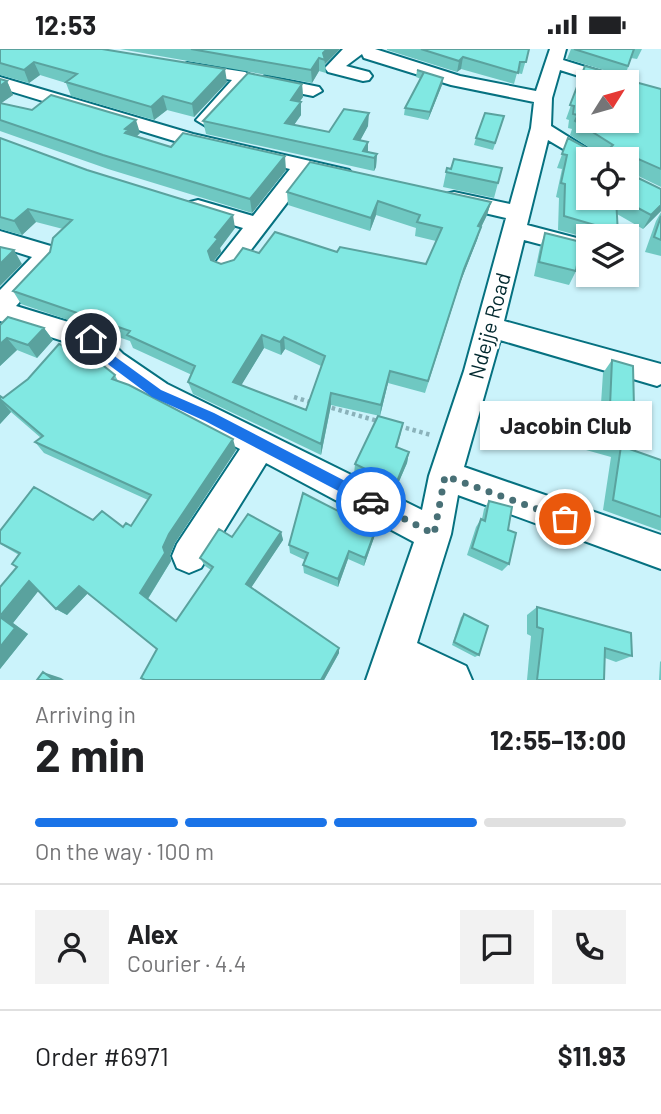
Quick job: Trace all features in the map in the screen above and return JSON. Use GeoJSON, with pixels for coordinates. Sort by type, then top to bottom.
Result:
{"type":"FeatureCollection","features":[{"type":"Feature","properties":{"kind":"street"},"geometry":{"type":"LineString","coordinates":[[360,49],[349,53],[334,68],[363,76]]}},
{"type":"Feature","properties":{"kind":"street"},"geometry":{"type":"LineString","coordinates":[[368,49],[370,54],[457,81],[543,98]]}},
{"type":"Feature","properties":{"kind":"street"},"geometry":{"type":"LineString","coordinates":[[556,56],[588,70]]}},
{"type":"Feature","properties":{"kind":"street","name":"Ndejje Road"},"geometry":{"type":"LineString","coordinates":[[390,666],[434,534],[445,476],[490,327],[541,128],[543,98],[556,56]]}},
{"type":"Feature","properties":{"kind":"street"},"geometry":{"type":"LineString","coordinates":[[174,66],[313,91]]}},
{"type":"Feature","properties":{"kind":"street"},"geometry":{"type":"LineString","coordinates":[[188,139],[245,77]]}},
{"type":"Feature","properties":{"kind":"street"},"geometry":{"type":"LineString","coordinates":[[0,82],[188,139],[357,178]]}},
{"type":"Feature","properties":{"kind":"street"},"geometry":{"type":"LineString","coordinates":[[541,128],[576,148]]}},
{"type":"Feature","properties":{"kind":"street"},"geometry":{"type":"LineString","coordinates":[[225,266],[303,167]]}},
{"type":"Feature","properties":{"kind":"street"},"geometry":{"type":"LineString","coordinates":[[438,195],[576,244]]}},
{"type":"Feature","properties":{"kind":"street"},"geometry":{"type":"LineString","coordinates":[[179,201],[258,225]]}},
{"type":"Feature","properties":{"kind":"street"},"geometry":{"type":"LineString","coordinates":[[0,239],[46,253],[46,258],[0,309],[91,339],[113,362],[141,384],[434,534]]}},
{"type":"Feature","properties":{"kind":"street"},"geometry":{"type":"LineString","coordinates":[[490,327],[657,374]]}},
{"type":"Feature","properties":{"kind":"street"},"geometry":{"type":"LineString","coordinates":[[189,556],[261,444]]}},
{"type":"Feature","properties":{"kind":"street"},"geometry":{"type":"LineString","coordinates":[[445,476],[661,552]]}},
{"type":"Feature","properties":{"kind":"street"},"geometry":{"type":"LineString","coordinates":[[390,666],[452,680]]}},
{"type":"Feature","properties":{"kind":"path"},"geometry":{"type":"LineString","coordinates":[[294,397],[357,417],[456,442]]}},
{"type":"Feature","properties":{"kind":"building"},"geometry":{"type":"Polygon","coordinates":[[[0,49],[102,49],[225,69],[192,104],[163,96],[151,107],[66,82],[77,74],[34,62],[24,70],[0,63],[0,49]]]}},
{"type":"Feature","properties":{"kind":"building"},"geometry":{"type":"Polygon","coordinates":[[[191,49],[327,49],[323,53],[325,60],[319,58],[311,70],[191,49]]]}},
{"type":"Feature","properties":{"kind":"building"},"geometry":{"type":"Polygon","coordinates":[[[421,49],[529,49],[526,62],[520,62],[518,73],[463,57],[459,61],[421,49]]]}},
{"type":"Feature","properties":{"kind":"building"},"geometry":{"type":"Polygon","coordinates":[[[574,49],[634,49],[628,66],[574,49]]]}},
{"type":"Feature","properties":{"kind":"building"},"geometry":{"type":"Polygon","coordinates":[[[585,66],[599,70],[583,70],[585,66]]]}},
{"type":"Feature","properties":{"kind":"building"},"geometry":{"type":"Polygon","coordinates":[[[424,72],[443,78],[430,112],[405,108],[424,72]]]}},
{"type":"Feature","properties":{"kind":"building"},"geometry":{"type":"Polygon","coordinates":[[[248,73],[302,84],[291,100],[301,102],[285,123],[329,132],[344,109],[369,113],[354,139],[368,142],[363,151],[377,154],[374,158],[203,121],[248,73]]]}},
{"type":"Feature","properties":{"kind":"building"},"geometry":{"type":"Polygon","coordinates":[[[639,83],[661,89],[661,169],[639,159],[639,147],[611,147],[613,145],[594,133],[639,133],[639,83]]]}},
{"type":"Feature","properties":{"kind":"building"},"geometry":{"type":"Polygon","coordinates":[[[576,89],[576,115],[573,114],[574,106],[570,105],[576,89]]]}},
{"type":"Feature","properties":{"kind":"building"},"geometry":{"type":"Polygon","coordinates":[[[51,95],[136,120],[125,129],[128,130],[125,133],[171,147],[183,133],[285,156],[250,199],[103,155],[0,120],[0,103],[32,110],[51,95]]]}},
{"type":"Feature","properties":{"kind":"building"},"geometry":{"type":"Polygon","coordinates":[[[485,113],[504,116],[495,143],[476,138],[485,113]]]}},
{"type":"Feature","properties":{"kind":"building"},"geometry":{"type":"Polygon","coordinates":[[[0,138],[87,170],[233,215],[215,237],[218,239],[208,251],[211,260],[221,264],[234,260],[243,248],[259,253],[275,232],[337,252],[340,247],[426,264],[442,228],[417,222],[420,215],[378,201],[371,218],[287,192],[310,162],[491,202],[478,226],[481,227],[464,269],[428,381],[390,371],[381,405],[331,393],[321,444],[188,382],[195,366],[127,335],[130,331],[13,291],[50,252],[53,238],[72,220],[28,209],[14,221],[0,217],[0,138]],[[262,335],[233,382],[306,410],[325,356],[284,337],[280,342],[262,335]]]}},
{"type":"Feature","properties":{"kind":"building"},"geometry":{"type":"Polygon","coordinates":[[[568,138],[585,147],[576,147],[576,210],[617,210],[617,224],[592,224],[564,216],[565,184],[561,183],[567,155],[562,154],[568,138]]]}},
{"type":"Feature","properties":{"kind":"building"},"geometry":{"type":"Polygon","coordinates":[[[454,159],[502,168],[498,183],[446,172],[447,168],[451,169],[454,159]]]}},
{"type":"Feature","properties":{"kind":"building"},"geometry":{"type":"Polygon","coordinates":[[[639,178],[661,189],[661,205],[651,215],[639,209],[639,178]]]}},
{"type":"Feature","properties":{"kind":"building"},"geometry":{"type":"Polygon","coordinates":[[[661,216],[661,240],[654,237],[661,216]]]}},
{"type":"Feature","properties":{"kind":"building"},"geometry":{"type":"Polygon","coordinates":[[[545,233],[576,241],[576,271],[539,262],[545,233]]]}},
{"type":"Feature","properties":{"kind":"building"},"geometry":{"type":"Polygon","coordinates":[[[0,247],[14,250],[0,264],[0,247]]]}},
{"type":"Feature","properties":{"kind":"building"},"geometry":{"type":"Polygon","coordinates":[[[8,317],[44,328],[28,345],[7,338],[0,344],[0,325],[8,317]]]}},
{"type":"Feature","properties":{"kind":"building"},"geometry":{"type":"Polygon","coordinates":[[[59,344],[90,355],[115,375],[112,379],[129,385],[233,439],[169,534],[163,547],[165,553],[140,593],[176,621],[213,567],[200,558],[219,529],[232,537],[248,514],[281,532],[246,584],[339,648],[321,680],[145,680],[141,678],[157,649],[79,586],[56,609],[29,581],[0,616],[0,587],[17,567],[12,564],[20,553],[0,543],[0,531],[34,487],[93,520],[102,511],[123,527],[126,523],[131,526],[151,495],[35,442],[43,436],[1,400],[0,402],[0,396],[3,398],[28,379],[59,344]]]}},
{"type":"Feature","properties":{"kind":"building"},"geometry":{"type":"Polygon","coordinates":[[[612,360],[633,366],[635,449],[595,438],[597,403],[610,406],[612,360]]]}},
{"type":"Feature","properties":{"kind":"building"},"geometry":{"type":"Polygon","coordinates":[[[378,416],[403,423],[396,447],[409,452],[396,484],[355,464],[378,416]]]}},
{"type":"Feature","properties":{"kind":"building"},"geometry":{"type":"Polygon","coordinates":[[[621,446],[661,460],[661,517],[613,500],[621,446]]]}},
{"type":"Feature","properties":{"kind":"building"},"geometry":{"type":"Polygon","coordinates":[[[303,493],[344,514],[346,510],[378,523],[365,558],[349,551],[338,579],[303,565],[308,553],[289,545],[303,493]]]}},
{"type":"Feature","properties":{"kind":"building"},"geometry":{"type":"Polygon","coordinates":[[[489,501],[512,507],[508,530],[516,533],[509,564],[472,548],[481,519],[485,521],[489,501]]]}},
{"type":"Feature","properties":{"kind":"building"},"geometry":{"type":"Polygon","coordinates":[[[537,607],[631,633],[632,656],[605,648],[604,680],[537,680],[543,629],[537,627],[537,607]]]}},
{"type":"Feature","properties":{"kind":"building"},"geometry":{"type":"Polygon","coordinates":[[[464,614],[488,626],[479,655],[454,642],[464,614]]]}},
{"type":"Feature","properties":{"kind":"building"},"geometry":{"type":"Polygon","coordinates":[[[0,617],[15,628],[0,647],[0,617]]]}},
{"type":"Feature","properties":{"kind":"building"},"geometry":{"type":"Polygon","coordinates":[[[43,672],[54,680],[37,680],[43,672]]]}},
{"type":"Feature","properties":{"kind":"way so far"},"geometry":{"type":"LineString","coordinates":[[371,502],[434,534],[445,476],[565,519]]}},
{"type":"Feature","properties":{"kind":"place","name":"Jacobin Club"},"geometry":{"type":"Point","coordinates":[565,519]}},
{"type":"Feature","properties":{"kind":"route"},"geometry":{"type":"LineString","coordinates":[[91,339],[113,362],[141,384],[371,502]]}}]}
